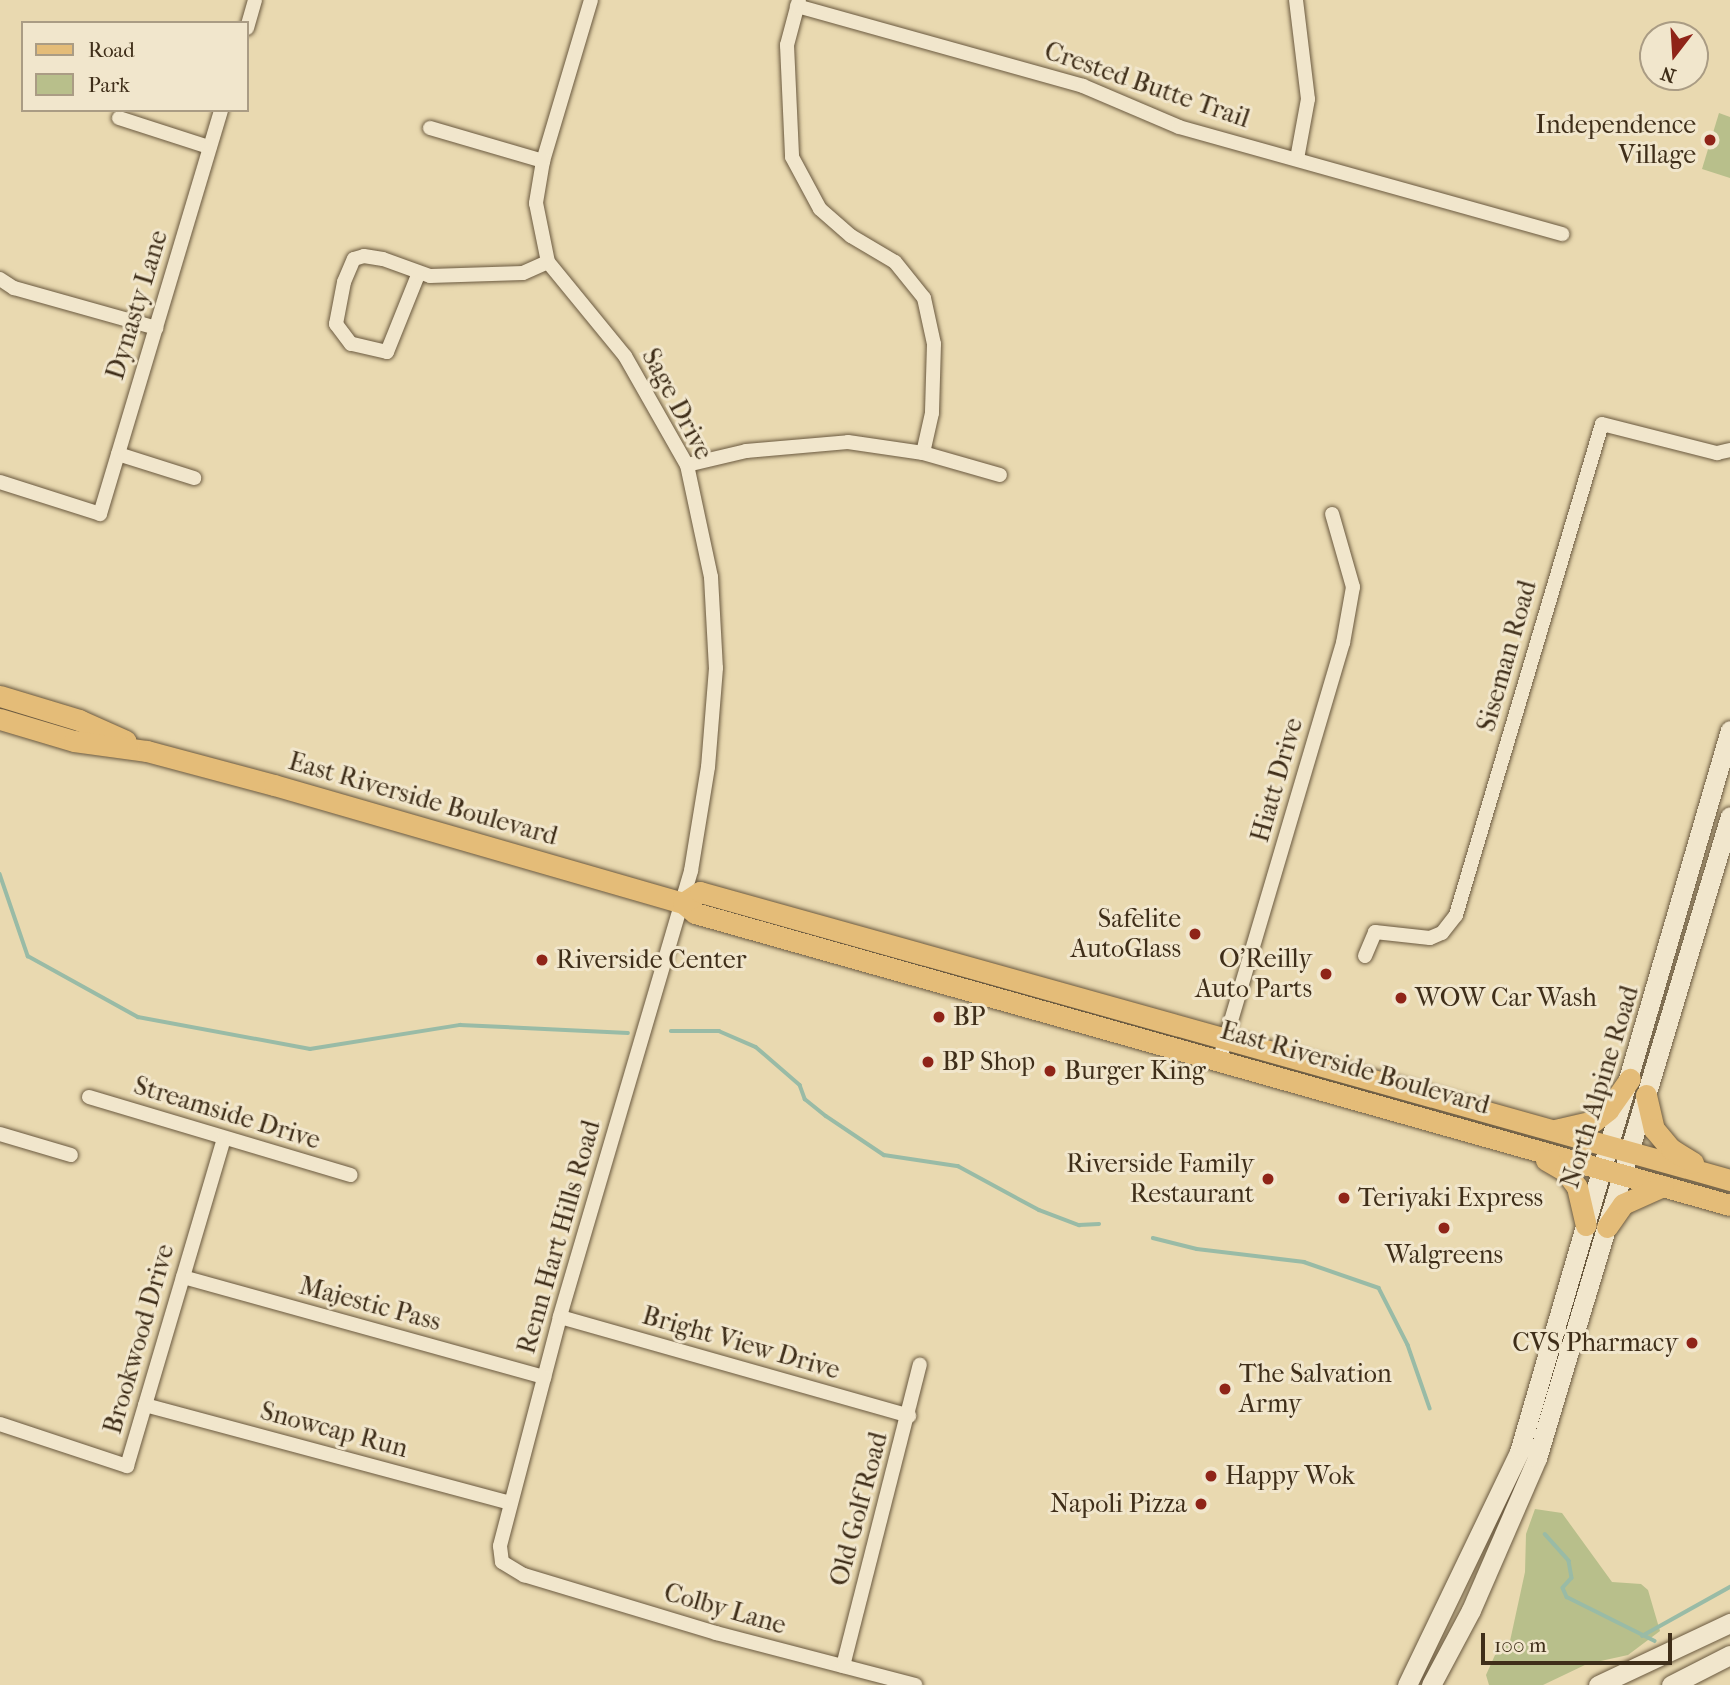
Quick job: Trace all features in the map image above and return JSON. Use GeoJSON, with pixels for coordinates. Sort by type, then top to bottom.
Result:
{"type":"FeatureCollection","features":[{"type":"Feature","properties":{"kind":"main road","name":"East Riverside Boulevard"},"geometry":{"type":"LineString","coordinates":[[0,696],[79,720],[147,751]]}},
{"type":"Feature","properties":{"kind":"main road","name":"East Riverside Boulevard"},"geometry":{"type":"LineString","coordinates":[[0,719],[74,741],[147,751],[683,903],[695,913],[1220,1058],[1730,1205]]}},
{"type":"Feature","properties":{"kind":"main road","name":"North Alpine Road"},"geometry":{"type":"LineString","coordinates":[[1619,1149],[1646,1095],[1730,730]]}},
{"type":"Feature","properties":{"kind":"main road","name":"North Alpine Road"},"geometry":{"type":"LineString","coordinates":[[1407,1685],[1519,1452],[1613,1172],[1630,1079],[1730,816]]}},
{"type":"Feature","properties":{"kind":"main road","name":"East Riverside Boulevard"},"geometry":{"type":"LineString","coordinates":[[683,903],[699,892],[1227,1037],[1721,1178]]}},
{"type":"Feature","properties":{"kind":"main road"},"geometry":{"type":"LineString","coordinates":[[1553,1131],[1594,1121],[1608,1110],[1630,1079]]}},
{"type":"Feature","properties":{"kind":"main road"},"geometry":{"type":"LineString","coordinates":[[1646,1095],[1654,1129],[1671,1149],[1721,1178]]}},
{"type":"Feature","properties":{"kind":"main road"},"geometry":{"type":"LineString","coordinates":[[1520,1146],[1565,1171],[1577,1187],[1596,1226],[1623,1204],[1664,1186]]}},
{"type":"Feature","properties":{"kind":"main road","name":"North Alpine Road"},"geometry":{"type":"LineString","coordinates":[[1431,1685],[1471,1610],[1537,1458],[1596,1226]]}},
{"type":"Feature","properties":{"kind":"main road"},"geometry":{"type":"LineString","coordinates":[[1598,1685],[1730,1623]]}},
{"type":"Feature","properties":{"kind":"main road"},"geometry":{"type":"LineString","coordinates":[[1671,1685],[1730,1655]]}},
{"type":"Feature","properties":{"kind":"street"},"geometry":{"type":"LineString","coordinates":[[248,25],[256,0]]}},
{"type":"Feature","properties":{"kind":"street","name":"Sage Drive"},"geometry":{"type":"LineString","coordinates":[[591,0],[543,161],[536,203],[548,262],[625,356],[687,466],[711,577],[716,668],[708,767],[683,903]]}},
{"type":"Feature","properties":{"kind":"street"},"geometry":{"type":"LineString","coordinates":[[1296,0],[1308,99],[1297,159]]}},
{"type":"Feature","properties":{"kind":"street"},"geometry":{"type":"LineString","coordinates":[[798,3],[787,45],[792,157],[820,209],[851,236],[895,262],[924,298],[934,344],[932,413],[923,453]]}},
{"type":"Feature","properties":{"kind":"street","name":"Crested Butte Trail"},"geometry":{"type":"LineString","coordinates":[[798,3],[1083,86],[1179,127],[1562,234]]}},
{"type":"Feature","properties":{"kind":"street","name":"Dynasty Lane"},"geometry":{"type":"LineString","coordinates":[[0,482],[100,514],[220,112]]}},
{"type":"Feature","properties":{"kind":"street"},"geometry":{"type":"LineString","coordinates":[[119,118],[209,147]]}},
{"type":"Feature","properties":{"kind":"street"},"geometry":{"type":"LineString","coordinates":[[430,128],[543,161]]}},
{"type":"Feature","properties":{"kind":"street"},"geometry":{"type":"LineString","coordinates":[[418,275],[387,352],[351,344],[336,324],[344,282],[354,259],[364,256],[383,259],[418,275],[523,274],[548,262]]}},
{"type":"Feature","properties":{"kind":"street"},"geometry":{"type":"LineString","coordinates":[[0,279],[14,288],[156,328]]}},
{"type":"Feature","properties":{"kind":"street","name":"Siseman Road"},"geometry":{"type":"LineString","coordinates":[[1364,956],[1375,932],[1423,940],[1442,933],[1456,915],[1602,424],[1717,453],[1730,450]]}},
{"type":"Feature","properties":{"kind":"street"},"geometry":{"type":"LineString","coordinates":[[687,466],[746,451],[836,442],[923,453],[1000,475]]}},
{"type":"Feature","properties":{"kind":"street"},"geometry":{"type":"LineString","coordinates":[[118,454],[194,478]]}},
{"type":"Feature","properties":{"kind":"street","name":"Hiatt Drive"},"geometry":{"type":"LineString","coordinates":[[1220,1058],[1343,643],[1353,587],[1332,514]]}},
{"type":"Feature","properties":{"kind":"street","name":"Renn Hart Hills Road"},"geometry":{"type":"LineString","coordinates":[[524,1575],[502,1562],[500,1546],[510,1503],[560,1317],[683,903]]}},
{"type":"Feature","properties":{"kind":"street","name":"Streamside Drive"},"geometry":{"type":"LineString","coordinates":[[89,1097],[351,1175]]}},
{"type":"Feature","properties":{"kind":"street"},"geometry":{"type":"LineString","coordinates":[[0,1134],[71,1155]]}},
{"type":"Feature","properties":{"kind":"street","name":"Brookwood Drive"},"geometry":{"type":"LineString","coordinates":[[0,1424],[127,1466],[224,1139]]}},
{"type":"Feature","properties":{"kind":"street","name":"Majestic Pass"},"geometry":{"type":"LineString","coordinates":[[183,1277],[544,1377]]}},
{"type":"Feature","properties":{"kind":"street","name":"Bright View Drive"},"geometry":{"type":"LineString","coordinates":[[560,1317],[909,1416]]}},
{"type":"Feature","properties":{"kind":"street","name":"Old Golf Road"},"geometry":{"type":"LineString","coordinates":[[843,1666],[920,1365]]}},
{"type":"Feature","properties":{"kind":"street","name":"Snowcap Run"},"geometry":{"type":"LineString","coordinates":[[145,1405],[510,1503]]}},
{"type":"Feature","properties":{"kind":"street","name":"Colby Lane"},"geometry":{"type":"LineString","coordinates":[[524,1575],[915,1685]]}},
{"type":"Feature","properties":{"kind":"green space"},"geometry":{"type":"Polygon","coordinates":[[[1719,113],[1730,117],[1730,178],[1702,169],[1719,113]]]}},
{"type":"Feature","properties":{"kind":"green space"},"geometry":{"type":"Polygon","coordinates":[[[1535,1509],[1562,1513],[1612,1582],[1641,1584],[1648,1590],[1660,1631],[1628,1655],[1587,1664],[1543,1685],[1489,1685],[1486,1675],[1495,1655],[1510,1641],[1525,1572],[1526,1534],[1535,1509]]]}},
{"type":"Feature","properties":{"kind":"waterway"},"geometry":{"type":"LineString","coordinates":[[0,874],[28,956],[138,1017],[310,1049],[460,1025],[628,1033]]}},
{"type":"Feature","properties":{"kind":"waterway"},"geometry":{"type":"LineString","coordinates":[[671,1031],[719,1031],[756,1047],[800,1085],[805,1099],[884,1155],[958,1166],[1039,1210],[1079,1225],[1099,1224]]}},
{"type":"Feature","properties":{"kind":"waterway"},"geometry":{"type":"LineString","coordinates":[[1153,1238],[1197,1249],[1304,1262],[1379,1288],[1408,1345],[1430,1408]]}},
{"type":"Feature","properties":{"kind":"waterway"},"geometry":{"type":"LineString","coordinates":[[1545,1534],[1569,1561],[1572,1578],[1563,1588],[1567,1597],[1655,1641]]}},
{"type":"Feature","properties":{"kind":"waterway"},"geometry":{"type":"LineString","coordinates":[[1642,1636],[1730,1587]]}},
{"type":"Feature","properties":{"kind":"place","name":"Independence Village"},"geometry":{"type":"Point","coordinates":[1710,140]}},
{"type":"Feature","properties":{"kind":"place","name":"Safelite AutoGlass"},"geometry":{"type":"Point","coordinates":[1195,934]}},
{"type":"Feature","properties":{"kind":"place","name":"Riverside Center"},"geometry":{"type":"Point","coordinates":[542,960]}},
{"type":"Feature","properties":{"kind":"place","name":"O'Reilly Auto Parts"},"geometry":{"type":"Point","coordinates":[1326,974]}},
{"type":"Feature","properties":{"kind":"place","name":"WOW Car Wash"},"geometry":{"type":"Point","coordinates":[1401,998]}},
{"type":"Feature","properties":{"kind":"place","name":"BP"},"geometry":{"type":"Point","coordinates":[939,1017]}},
{"type":"Feature","properties":{"kind":"place","name":"BP Shop"},"geometry":{"type":"Point","coordinates":[928,1062]}},
{"type":"Feature","properties":{"kind":"place","name":"Burger King"},"geometry":{"type":"Point","coordinates":[1050,1071]}},
{"type":"Feature","properties":{"kind":"place","name":"Riverside Family Restaurant"},"geometry":{"type":"Point","coordinates":[1268,1179]}},
{"type":"Feature","properties":{"kind":"place","name":"Teriyaki Express"},"geometry":{"type":"Point","coordinates":[1344,1198]}},
{"type":"Feature","properties":{"kind":"place","name":"Walgreens"},"geometry":{"type":"Point","coordinates":[1444,1228]}},
{"type":"Feature","properties":{"kind":"place","name":"CVS Pharmacy"},"geometry":{"type":"Point","coordinates":[1692,1343]}},
{"type":"Feature","properties":{"kind":"place","name":"The Salvation Army"},"geometry":{"type":"Point","coordinates":[1225,1389]}},
{"type":"Feature","properties":{"kind":"place","name":"Happy Wok"},"geometry":{"type":"Point","coordinates":[1211,1476]}},
{"type":"Feature","properties":{"kind":"place","name":"Napoli Pizza"},"geometry":{"type":"Point","coordinates":[1201,1504]}}]}
